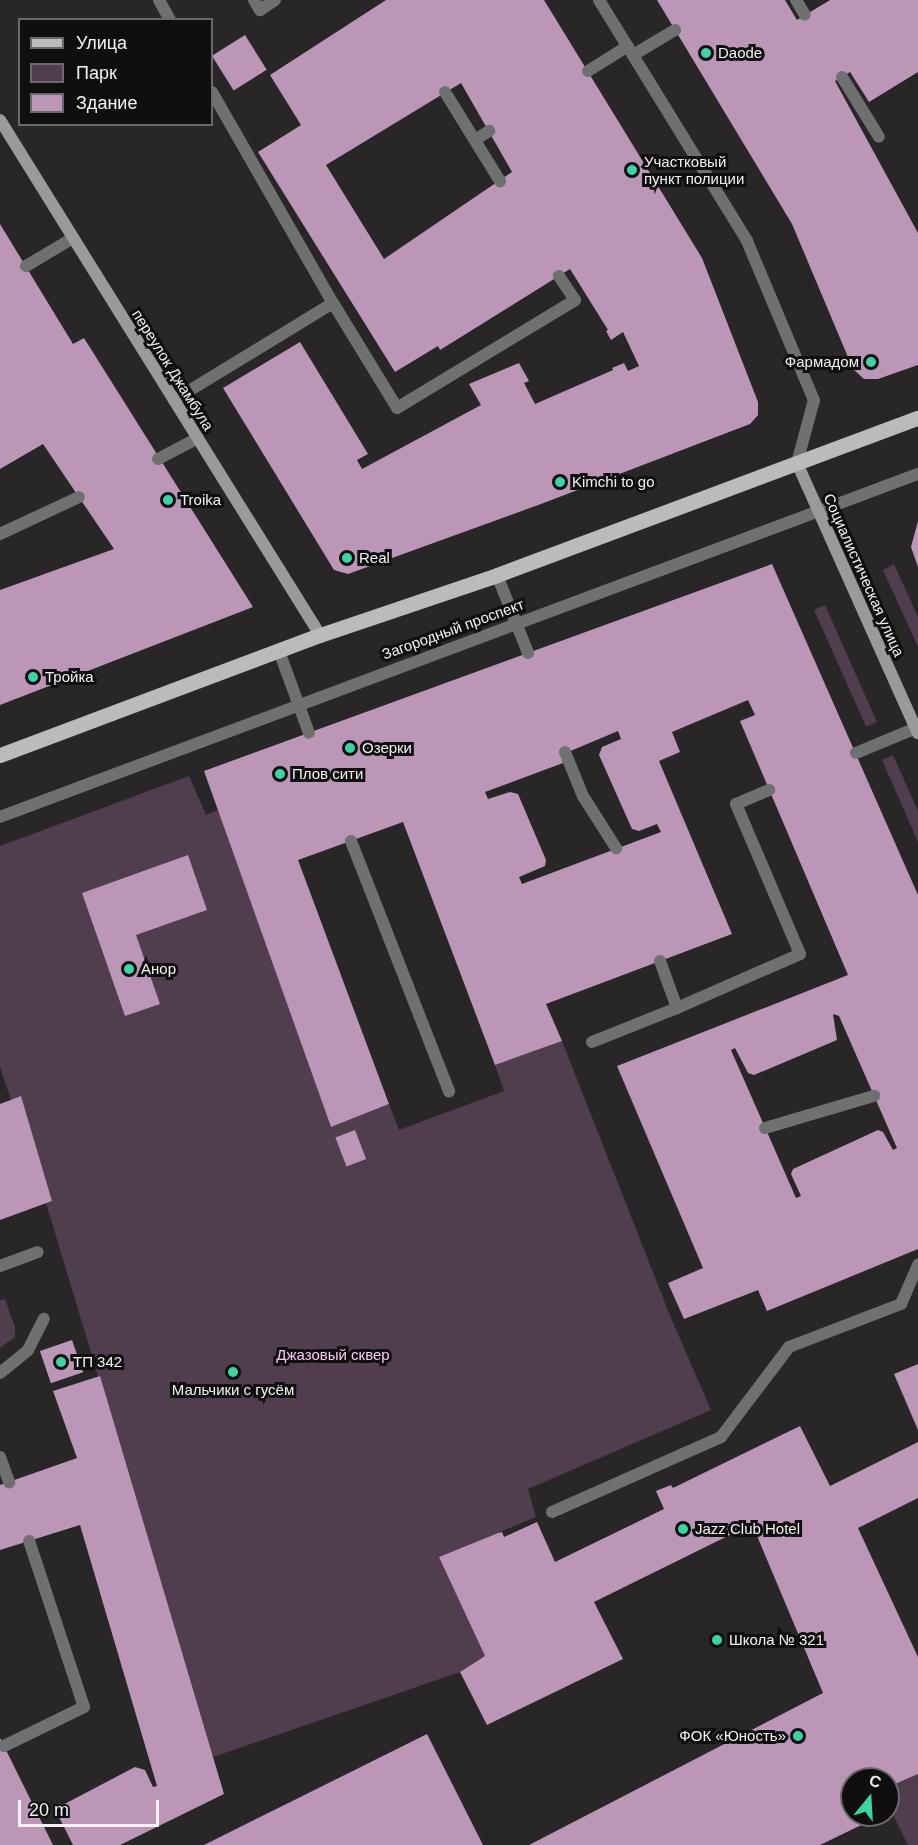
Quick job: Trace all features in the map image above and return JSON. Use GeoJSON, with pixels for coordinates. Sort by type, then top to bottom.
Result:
{"type":"FeatureCollection","features":[{"type":"Feature","properties":{"kind":"main road"},"geometry":{"type":"LineString","coordinates":[[0,755],[320,635],[497,575],[918,418]]}},
{"type":"Feature","properties":{"kind":"street"},"geometry":{"type":"LineString","coordinates":[[159,0],[169,18]]}},
{"type":"Feature","properties":{"kind":"street"},"geometry":{"type":"LineString","coordinates":[[254,0],[260,10],[275,0]]}},
{"type":"Feature","properties":{"kind":"street"},"geometry":{"type":"LineString","coordinates":[[600,0],[747,241],[814,400],[796,463]]}},
{"type":"Feature","properties":{"kind":"street"},"geometry":{"type":"LineString","coordinates":[[796,0],[805,15]]}},
{"type":"Feature","properties":{"kind":"street"},"geometry":{"type":"LineString","coordinates":[[588,71],[675,30]]}},
{"type":"Feature","properties":{"kind":"street"},"geometry":{"type":"LineString","coordinates":[[842,77],[879,136]]}},
{"type":"Feature","properties":{"kind":"street"},"geometry":{"type":"LineString","coordinates":[[445,92],[500,181]]}},
{"type":"Feature","properties":{"kind":"street"},"geometry":{"type":"LineString","coordinates":[[213,94],[333,303],[398,408],[575,300],[559,276]]}},
{"type":"Feature","properties":{"kind":"street","name":"переулок Джамбула"},"geometry":{"type":"LineString","coordinates":[[0,120],[320,635]]}},
{"type":"Feature","properties":{"kind":"street"},"geometry":{"type":"LineString","coordinates":[[475,140],[489,131]]}},
{"type":"Feature","properties":{"kind":"street"},"geometry":{"type":"LineString","coordinates":[[26,266],[74,238]]}},
{"type":"Feature","properties":{"kind":"street"},"geometry":{"type":"LineString","coordinates":[[174,400],[333,303]]}},
{"type":"Feature","properties":{"kind":"street"},"geometry":{"type":"LineString","coordinates":[[158,459],[198,438]]}},
{"type":"Feature","properties":{"kind":"street","name":"Социалистическая улица"},"geometry":{"type":"LineString","coordinates":[[796,463],[917,730]]}},
{"type":"Feature","properties":{"kind":"street","name":"Загородный проспект"},"geometry":{"type":"LineString","coordinates":[[0,817],[918,474]]}},
{"type":"Feature","properties":{"kind":"street"},"geometry":{"type":"LineString","coordinates":[[0,534],[79,496]]}},
{"type":"Feature","properties":{"kind":"street"},"geometry":{"type":"LineString","coordinates":[[497,575],[528,653]]}},
{"type":"Feature","properties":{"kind":"street"},"geometry":{"type":"LineString","coordinates":[[279,651],[309,733]]}},
{"type":"Feature","properties":{"kind":"street"},"geometry":{"type":"LineString","coordinates":[[856,753],[917,730]]}},
{"type":"Feature","properties":{"kind":"street"},"geometry":{"type":"LineString","coordinates":[[564,753],[583,796],[616,848]]}},
{"type":"Feature","properties":{"kind":"street"},"geometry":{"type":"LineString","coordinates":[[592,1042],[677,1008],[800,954],[736,804],[769,790]]}},
{"type":"Feature","properties":{"kind":"street"},"geometry":{"type":"LineString","coordinates":[[351,841],[449,1091]]}},
{"type":"Feature","properties":{"kind":"street"},"geometry":{"type":"LineString","coordinates":[[660,961],[677,1008]]}},
{"type":"Feature","properties":{"kind":"street"},"geometry":{"type":"LineString","coordinates":[[765,1128],[874,1096]]}},
{"type":"Feature","properties":{"kind":"street"},"geometry":{"type":"LineString","coordinates":[[0,1266],[38,1252]]}},
{"type":"Feature","properties":{"kind":"street"},"geometry":{"type":"LineString","coordinates":[[552,1512],[721,1437],[789,1347],[901,1305],[918,1265]]}},
{"type":"Feature","properties":{"kind":"street"},"geometry":{"type":"LineString","coordinates":[[0,1373],[28,1350],[44,1319]]}},
{"type":"Feature","properties":{"kind":"street"},"geometry":{"type":"LineString","coordinates":[[0,1457],[9,1482]]}},
{"type":"Feature","properties":{"kind":"street"},"geometry":{"type":"LineString","coordinates":[[4,1746],[84,1707],[29,1541]]}},
{"type":"Feature","properties":{"kind":"green space"},"geometry":{"type":"Polygon","coordinates":[[[894,564],[918,617],[918,647],[883,570],[894,564]]]}},
{"type":"Feature","properties":{"kind":"green space"},"geometry":{"type":"Polygon","coordinates":[[[825,605],[877,722],[866,727],[814,610],[825,605]]]}},
{"type":"Feature","properties":{"kind":"green space"},"geometry":{"type":"Polygon","coordinates":[[[893,755],[918,811],[918,842],[882,760],[893,755]]]}},
{"type":"Feature","properties":{"kind":"green space","name":"Джазовый сквер"},"geometry":{"type":"Polygon","coordinates":[[[189,776],[206,815],[218,810],[331,1127],[389,1104],[399,1130],[504,1091],[495,1065],[562,1041],[671,1318],[711,1410],[528,1489],[536,1517],[440,1557],[485,1656],[460,1672],[213,1757],[46,1203],[52,1201],[21,1097],[11,1100],[0,1067],[0,846],[189,776]]]}},
{"type":"Feature","properties":{"kind":"green space"},"geometry":{"type":"Polygon","coordinates":[[[5,1299],[15,1327],[15,1337],[0,1348],[0,1300],[5,1299]]]}},
{"type":"Feature","properties":{"kind":"green space"},"geometry":{"type":"Polygon","coordinates":[[[918,1774],[918,1845],[908,1845],[899,1827],[900,1782],[918,1774]]]}},
{"type":"Feature","properties":{"kind":"building"},"geometry":{"type":"Polygon","coordinates":[[[386,0],[544,0],[702,258],[758,402],[758,415],[750,424],[541,504],[348,574],[334,570],[223,388],[300,342],[368,454],[357,460],[362,469],[481,405],[469,384],[519,363],[529,381],[524,383],[535,404],[624,363],[628,371],[639,366],[623,332],[611,340],[606,331],[608,330],[570,269],[440,350],[438,346],[395,372],[258,152],[301,125],[270,75],[386,0]],[[461,83],[326,165],[384,259],[512,172],[461,83]]]}},
{"type":"Feature","properties":{"kind":"building"},"geometry":{"type":"Polygon","coordinates":[[[657,0],[785,0],[797,20],[830,0],[918,0],[918,72],[869,102],[850,72],[835,81],[918,233],[918,365],[878,379],[864,379],[853,369],[792,224],[657,0]]]}},
{"type":"Feature","properties":{"kind":"building"},"geometry":{"type":"Polygon","coordinates":[[[245,35],[267,70],[234,90],[213,55],[245,35]]]}},
{"type":"Feature","properties":{"kind":"building"},"geometry":{"type":"Polygon","coordinates":[[[0,224],[73,344],[84,338],[253,607],[0,705],[0,590],[114,549],[43,444],[0,469],[0,224]]]}},
{"type":"Feature","properties":{"kind":"building"},"geometry":{"type":"Polygon","coordinates":[[[918,521],[918,567],[911,547],[918,521]]]}},
{"type":"Feature","properties":{"kind":"building"},"geometry":{"type":"Polygon","coordinates":[[[772,564],[918,895],[918,1249],[767,1311],[758,1290],[684,1319],[668,1283],[703,1268],[617,1066],[848,975],[740,721],[755,715],[748,700],[672,732],[680,752],[659,761],[732,934],[546,1004],[562,1041],[495,1065],[403,822],[298,860],[389,1104],[331,1127],[204,771],[772,564]],[[618,731],[561,755],[563,763],[485,792],[488,799],[510,792],[518,794],[546,860],[545,866],[519,877],[522,884],[661,832],[657,824],[639,831],[632,829],[599,755],[602,747],[621,739],[618,731]],[[833,1014],[837,1040],[754,1075],[748,1073],[735,1048],[731,1050],[796,1198],[801,1196],[791,1174],[793,1169],[878,1130],[883,1132],[893,1150],[897,1148],[839,1016],[833,1014]]]}},
{"type":"Feature","properties":{"kind":"building","name":"Анор"},"geometry":{"type":"Polygon","coordinates":[[[188,855],[207,910],[136,935],[160,1004],[125,1016],[82,893],[188,855]]]}},
{"type":"Feature","properties":{"kind":"building"},"geometry":{"type":"Polygon","coordinates":[[[21,1096],[52,1201],[0,1220],[0,1104],[21,1096]]]}},
{"type":"Feature","properties":{"kind":"building"},"geometry":{"type":"Polygon","coordinates":[[[355,1130],[366,1159],[347,1166],[335,1138],[355,1130]]]}},
{"type":"Feature","properties":{"kind":"building","name":"ТП 342"},"geometry":{"type":"Polygon","coordinates":[[[72,1340],[83,1372],[51,1383],[40,1351],[72,1340]]]}},
{"type":"Feature","properties":{"kind":"building"},"geometry":{"type":"Polygon","coordinates":[[[918,1364],[918,1430],[894,1374],[918,1364]]]}},
{"type":"Feature","properties":{"kind":"building"},"geometry":{"type":"Polygon","coordinates":[[[100,1376],[224,1794],[120,1845],[73,1845],[55,1809],[135,1767],[145,1770],[153,1787],[157,1786],[80,1525],[0,1550],[0,1485],[77,1458],[53,1391],[100,1376]]]}},
{"type":"Feature","properties":{"kind":"building"},"geometry":{"type":"Polygon","coordinates":[[[800,1426],[830,1486],[918,1442],[918,1498],[858,1528],[918,1657],[918,1774],[900,1782],[900,1767],[840,1767],[840,1827],[857,1827],[820,1845],[529,1845],[823,1693],[752,1524],[594,1602],[623,1659],[487,1725],[460,1672],[485,1656],[439,1557],[498,1533],[502,1532],[504,1537],[537,1522],[555,1562],[664,1509],[656,1491],[671,1485],[673,1488],[800,1426]]]}},
{"type":"Feature","properties":{"kind":"building"},"geometry":{"type":"Polygon","coordinates":[[[427,1734],[483,1845],[204,1845],[427,1734]]]}},
{"type":"Feature","properties":{"kind":"building"},"geometry":{"type":"Polygon","coordinates":[[[0,1738],[4,1746],[53,1845],[0,1845],[0,1738]]]}},
{"type":"Feature","properties":{"kind":"place","name":"Daode"},"geometry":{"type":"Point","coordinates":[706,53]}},
{"type":"Feature","properties":{"kind":"place","name":"Участковый пункт полиции"},"geometry":{"type":"Point","coordinates":[632,170]}},
{"type":"Feature","properties":{"kind":"place","name":"Фармадом"},"geometry":{"type":"Point","coordinates":[871,362]}},
{"type":"Feature","properties":{"kind":"place","name":"Kimchi to go"},"geometry":{"type":"Point","coordinates":[560,482]}},
{"type":"Feature","properties":{"kind":"place","name":"Troika"},"geometry":{"type":"Point","coordinates":[168,500]}},
{"type":"Feature","properties":{"kind":"place","name":"Real"},"geometry":{"type":"Point","coordinates":[347,558]}},
{"type":"Feature","properties":{"kind":"place","name":"Тройка"},"geometry":{"type":"Point","coordinates":[33,677]}},
{"type":"Feature","properties":{"kind":"place","name":"Озерки"},"geometry":{"type":"Point","coordinates":[350,748]}},
{"type":"Feature","properties":{"kind":"place","name":"Плов сити"},"geometry":{"type":"Point","coordinates":[280,774]}},
{"type":"Feature","properties":{"kind":"place","name":"Анор"},"geometry":{"type":"Point","coordinates":[129,969]}},
{"type":"Feature","properties":{"kind":"place","name":"ТП 342"},"geometry":{"type":"Point","coordinates":[61,1362]}},
{"type":"Feature","properties":{"kind":"place","name":"Мальчики с гусём"},"geometry":{"type":"Point","coordinates":[233,1372]}},
{"type":"Feature","properties":{"kind":"place","name":"Jazz Club Hotel"},"geometry":{"type":"Point","coordinates":[683,1529]}},
{"type":"Feature","properties":{"kind":"place","name":"Школа № 321"},"geometry":{"type":"Point","coordinates":[717,1640]}},
{"type":"Feature","properties":{"kind":"place","name":"ФОК «Юность»"},"geometry":{"type":"Point","coordinates":[798,1736]}}]}
